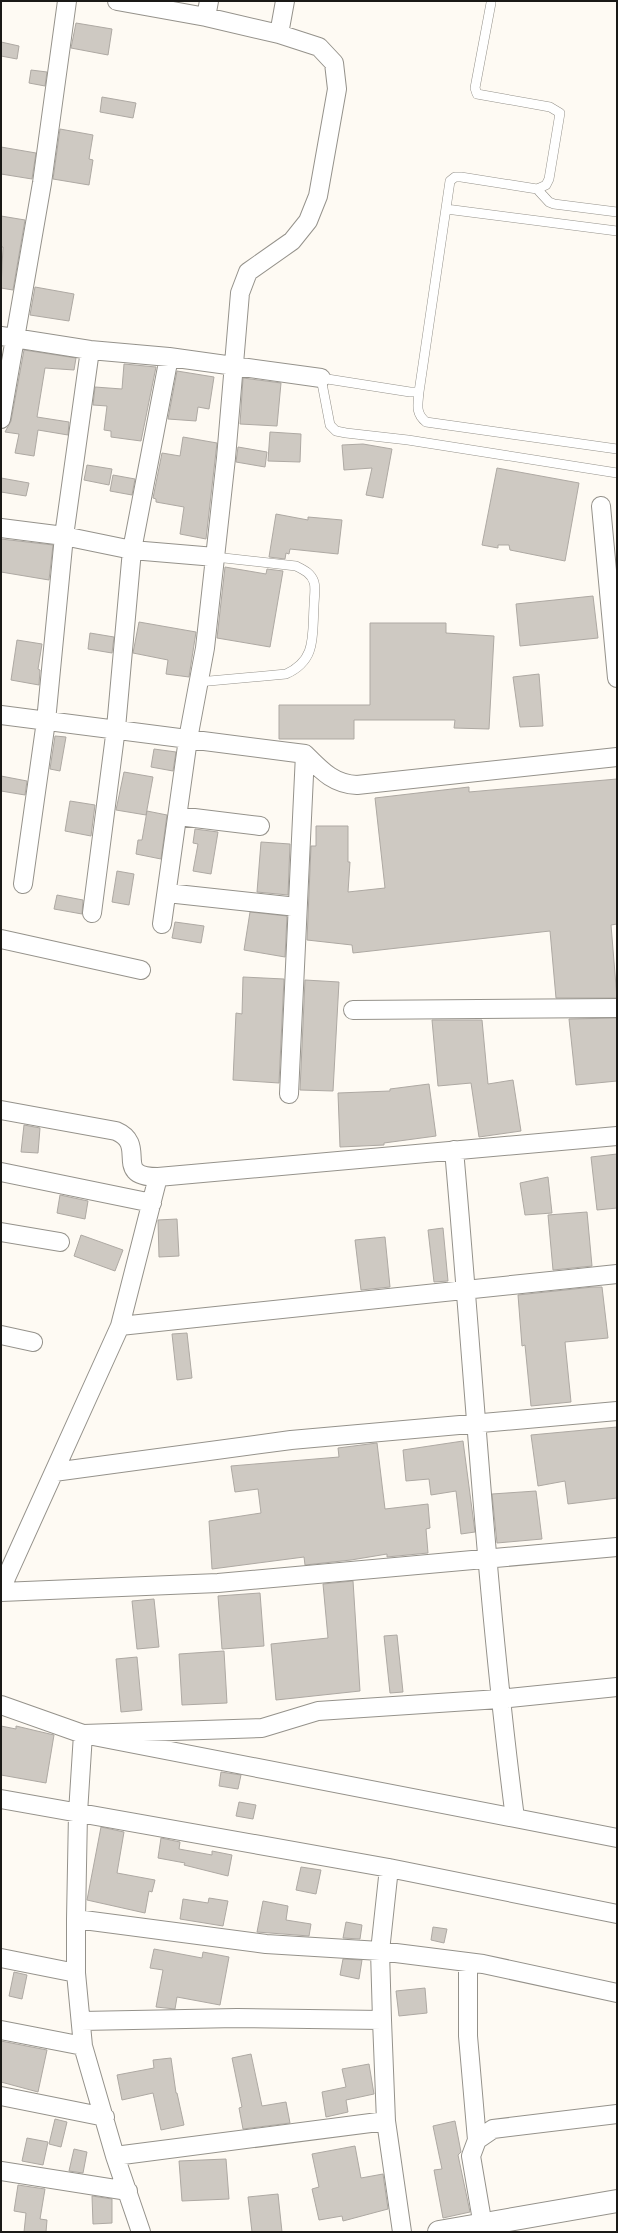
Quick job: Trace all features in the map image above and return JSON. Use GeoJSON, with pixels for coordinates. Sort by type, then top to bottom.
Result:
{"type":"FeatureCollection","features":[{"type":"Feature","properties":{"kind":"street"},"geometry":{"type":"LineString","coordinates":[[1,419],[8,336],[42,183],[66,1]]}},
{"type":"Feature","properties":{"kind":"street"},"geometry":{"type":"LineString","coordinates":[[117,1],[207,9],[319,47],[334,63],[337,88],[318,196],[308,221],[292,241],[248,272],[240,293],[226,458],[205,648],[188,739],[162,924]]}},
{"type":"Feature","properties":{"kind":"street"},"geometry":{"type":"LineString","coordinates":[[279,34],[285,1]]}},
{"type":"Feature","properties":{"kind":"street"},"geometry":{"type":"LineString","coordinates":[[8,336],[90,350],[169,357],[321,378]]}},
{"type":"Feature","properties":{"kind":"street"},"geometry":{"type":"LineString","coordinates":[[24,884],[46,721],[64,536],[90,350]]}},
{"type":"Feature","properties":{"kind":"street"},"geometry":{"type":"LineString","coordinates":[[92,913],[116,728],[132,550],[169,357]]}},
{"type":"Feature","properties":{"kind":"street"},"geometry":{"type":"LineString","coordinates":[[601,506],[617,678]]}},
{"type":"Feature","properties":{"kind":"street"},"geometry":{"type":"LineString","coordinates":[[1,528],[64,536],[132,550],[215,556]]}},
{"type":"Feature","properties":{"kind":"street"},"geometry":{"type":"LineString","coordinates":[[1,715],[116,728],[304,754],[329,777],[345,784],[357,785],[617,757]]}},
{"type":"Feature","properties":{"kind":"street"},"geometry":{"type":"LineString","coordinates":[[289,1094],[304,754]]}},
{"type":"Feature","properties":{"kind":"street"},"geometry":{"type":"LineString","coordinates":[[178,816],[260,826]]}},
{"type":"Feature","properties":{"kind":"street"},"geometry":{"type":"LineString","coordinates":[[166,893],[297,907]]}},
{"type":"Feature","properties":{"kind":"street"},"geometry":{"type":"LineString","coordinates":[[1,939],[141,970]]}},
{"type":"Feature","properties":{"kind":"street"},"geometry":{"type":"LineString","coordinates":[[353,1010],[617,1008]]}},
{"type":"Feature","properties":{"kind":"street"},"geometry":{"type":"LineString","coordinates":[[1,1110],[116,1131],[126,1135],[130,1143],[132,1167],[138,1173],[145,1176],[617,1136]]}},
{"type":"Feature","properties":{"kind":"street"},"geometry":{"type":"LineString","coordinates":[[454,1150],[486,1559],[499,1699],[515,1818]]}},
{"type":"Feature","properties":{"kind":"street"},"geometry":{"type":"LineString","coordinates":[[1,1172],[152,1203]]}},
{"type":"Feature","properties":{"kind":"street"},"geometry":{"type":"LineString","coordinates":[[158,1176],[120,1326],[1,1590],[218,1583],[617,1547]]}},
{"type":"Feature","properties":{"kind":"street"},"geometry":{"type":"LineString","coordinates":[[1,1232],[60,1242]]}},
{"type":"Feature","properties":{"kind":"street"},"geometry":{"type":"LineString","coordinates":[[120,1326],[617,1274]]}},
{"type":"Feature","properties":{"kind":"street"},"geometry":{"type":"LineString","coordinates":[[1,1335],[33,1342]]}},
{"type":"Feature","properties":{"kind":"street"},"geometry":{"type":"LineString","coordinates":[[54,1472],[291,1440],[617,1411]]}},
{"type":"Feature","properties":{"kind":"street"},"geometry":{"type":"LineString","coordinates":[[83,1734],[262,1728],[318,1711],[499,1699],[617,1687]]}},
{"type":"Feature","properties":{"kind":"street"},"geometry":{"type":"LineString","coordinates":[[1,1705],[83,1734],[617,1838]]}},
{"type":"Feature","properties":{"kind":"street"},"geometry":{"type":"LineString","coordinates":[[83,1734],[78,1813],[76,1919],[76,1973],[81,2021],[84,2046],[105,2116],[115,2156],[141,2232]]}},
{"type":"Feature","properties":{"kind":"street"},"geometry":{"type":"LineString","coordinates":[[1,1799],[389,1868],[617,1914]]}},
{"type":"Feature","properties":{"kind":"street"},"geometry":{"type":"LineString","coordinates":[[389,1868],[380,1951],[382,2020],[386,2121],[402,2232]]}},
{"type":"Feature","properties":{"kind":"street"},"geometry":{"type":"LineString","coordinates":[[76,1919],[266,1944],[380,1951],[468,1962],[617,1993]]}},
{"type":"Feature","properties":{"kind":"street"},"geometry":{"type":"LineString","coordinates":[[1,1958],[76,1973]]}},
{"type":"Feature","properties":{"kind":"street"},"geometry":{"type":"LineString","coordinates":[[468,1962],[468,2036],[478,2140],[471,2156],[483,2228]]}},
{"type":"Feature","properties":{"kind":"street"},"geometry":{"type":"LineString","coordinates":[[81,2021],[237,2018],[382,2020]]}},
{"type":"Feature","properties":{"kind":"street"},"geometry":{"type":"LineString","coordinates":[[1,2030],[84,2046]]}},
{"type":"Feature","properties":{"kind":"street"},"geometry":{"type":"LineString","coordinates":[[1,2096],[105,2116]]}},
{"type":"Feature","properties":{"kind":"street"},"geometry":{"type":"LineString","coordinates":[[478,2140],[493,2129],[617,2114]]}},
{"type":"Feature","properties":{"kind":"street"},"geometry":{"type":"LineString","coordinates":[[115,2156],[386,2121]]}},
{"type":"Feature","properties":{"kind":"street"},"geometry":{"type":"LineString","coordinates":[[1,2171],[128,2191]]}},
{"type":"Feature","properties":{"kind":"street"},"geometry":{"type":"LineString","coordinates":[[439,2232],[483,2228],[617,2201]]}},
{"type":"Feature","properties":{"kind":"lane"},"geometry":{"type":"LineString","coordinates":[[491,3],[475,88],[477,94],[550,107],[560,113],[549,179],[546,185],[537,189],[461,177],[450,181],[417,412],[426,422],[617,449]]}},
{"type":"Feature","properties":{"kind":"lane"},"geometry":{"type":"LineString","coordinates":[[537,189],[549,202],[554,204],[617,212]]}},
{"type":"Feature","properties":{"kind":"lane"},"geometry":{"type":"LineString","coordinates":[[446,209],[617,231]]}},
{"type":"Feature","properties":{"kind":"lane"},"geometry":{"type":"LineString","coordinates":[[419,392],[410,392],[321,378],[330,425],[336,431],[617,473]]}},
{"type":"Feature","properties":{"kind":"lane"},"geometry":{"type":"LineString","coordinates":[[198,682],[286,674],[298,669],[308,656],[312,645],[315,582],[308,572],[296,566],[215,556]]}},
{"type":"Feature","properties":{"kind":"building"},"geometry":{"type":"Polygon","coordinates":[[[76,23],[112,29],[108,55],[71,48],[76,23]]]}},
{"type":"Feature","properties":{"kind":"building"},"geometry":{"type":"Polygon","coordinates":[[[1,42],[19,46],[17,59],[1,56],[1,42]]]}},
{"type":"Feature","properties":{"kind":"building"},"geometry":{"type":"Polygon","coordinates":[[[31,70],[47,72],[45,86],[29,83],[31,70]]]}},
{"type":"Feature","properties":{"kind":"building"},"geometry":{"type":"Polygon","coordinates":[[[102,97],[136,103],[133,118],[100,112],[102,97]]]}},
{"type":"Feature","properties":{"kind":"building"},"geometry":{"type":"Polygon","coordinates":[[[60,129],[93,135],[89,159],[93,160],[89,185],[53,179],[60,129]]]}},
{"type":"Feature","properties":{"kind":"building"},"geometry":{"type":"Polygon","coordinates":[[[1,147],[36,153],[32,179],[1,174],[1,147]]]}},
{"type":"Feature","properties":{"kind":"building"},"geometry":{"type":"Polygon","coordinates":[[[1,216],[25,220],[13,290],[1,288],[3,247],[1,247],[1,216]]]}},
{"type":"Feature","properties":{"kind":"building"},"geometry":{"type":"Polygon","coordinates":[[[35,287],[74,294],[69,321],[30,315],[35,287]]]}},
{"type":"Feature","properties":{"kind":"building"},"geometry":{"type":"Polygon","coordinates":[[[24,350],[76,358],[74,370],[45,368],[37,417],[69,422],[68,435],[38,430],[34,456],[15,453],[19,434],[5,432],[11,421],[24,350]]]}},
{"type":"Feature","properties":{"kind":"building"},"geometry":{"type":"Polygon","coordinates":[[[124,364],[156,367],[141,441],[111,437],[111,431],[104,430],[107,406],[93,405],[95,387],[122,389],[124,364]]]}},
{"type":"Feature","properties":{"kind":"building"},"geometry":{"type":"Polygon","coordinates":[[[177,371],[214,377],[209,409],[198,407],[196,421],[168,419],[177,371]]]}},
{"type":"Feature","properties":{"kind":"building"},"geometry":{"type":"Polygon","coordinates":[[[243,378],[281,383],[277,426],[240,424],[243,378]]]}},
{"type":"Feature","properties":{"kind":"building"},"geometry":{"type":"Polygon","coordinates":[[[270,432],[301,434],[300,462],[268,461],[270,432]]]}},
{"type":"Feature","properties":{"kind":"building"},"geometry":{"type":"Polygon","coordinates":[[[183,437],[217,443],[206,539],[180,534],[184,507],[156,502],[156,499],[153,498],[162,453],[180,456],[183,437]]]}},
{"type":"Feature","properties":{"kind":"building"},"geometry":{"type":"Polygon","coordinates":[[[363,444],[392,449],[383,498],[366,495],[372,468],[344,470],[342,445],[363,444]]]}},
{"type":"Feature","properties":{"kind":"building"},"geometry":{"type":"Polygon","coordinates":[[[238,447],[267,452],[265,467],[236,462],[238,447]]]}},
{"type":"Feature","properties":{"kind":"building"},"geometry":{"type":"Polygon","coordinates":[[[87,465],[112,469],[109,485],[84,480],[87,465]]]}},
{"type":"Feature","properties":{"kind":"building"},"geometry":{"type":"Polygon","coordinates":[[[497,468],[579,483],[565,561],[510,550],[509,545],[498,545],[498,548],[482,545],[497,468]]]}},
{"type":"Feature","properties":{"kind":"building"},"geometry":{"type":"Polygon","coordinates":[[[113,475],[135,479],[132,495],[110,491],[113,475]]]}},
{"type":"Feature","properties":{"kind":"building"},"geometry":{"type":"Polygon","coordinates":[[[1,478],[29,483],[26,496],[1,492],[1,478]]]}},
{"type":"Feature","properties":{"kind":"building"},"geometry":{"type":"Polygon","coordinates":[[[276,514],[308,520],[308,517],[342,520],[338,554],[290,549],[289,554],[286,553],[285,559],[269,557],[276,514]]]}},
{"type":"Feature","properties":{"kind":"building"},"geometry":{"type":"Polygon","coordinates":[[[1,539],[53,545],[49,580],[1,572],[1,539]]]}},
{"type":"Feature","properties":{"kind":"building"},"geometry":{"type":"Polygon","coordinates":[[[225,567],[266,574],[267,569],[283,571],[270,647],[217,638],[225,567]]]}},
{"type":"Feature","properties":{"kind":"building"},"geometry":{"type":"Polygon","coordinates":[[[593,596],[598,638],[520,646],[516,604],[593,596]]]}},
{"type":"Feature","properties":{"kind":"building"},"geometry":{"type":"Polygon","coordinates":[[[139,622],[196,632],[189,677],[166,674],[168,660],[133,653],[139,622]]]}},
{"type":"Feature","properties":{"kind":"building"},"geometry":{"type":"Polygon","coordinates":[[[370,623],[446,623],[446,633],[494,636],[489,729],[454,728],[455,720],[354,720],[354,739],[279,739],[279,705],[370,705],[370,623]]]}},
{"type":"Feature","properties":{"kind":"building"},"geometry":{"type":"Polygon","coordinates":[[[90,633],[114,637],[112,653],[88,649],[90,633]]]}},
{"type":"Feature","properties":{"kind":"building"},"geometry":{"type":"Polygon","coordinates":[[[17,640],[42,644],[38,669],[40,670],[39,685],[11,680],[17,640]]]}},
{"type":"Feature","properties":{"kind":"building"},"geometry":{"type":"Polygon","coordinates":[[[539,674],[543,726],[520,727],[513,677],[539,674]]]}},
{"type":"Feature","properties":{"kind":"building"},"geometry":{"type":"Polygon","coordinates":[[[55,736],[66,737],[60,771],[50,769],[55,736]]]}},
{"type":"Feature","properties":{"kind":"building"},"geometry":{"type":"Polygon","coordinates":[[[154,749],[176,752],[173,771],[151,767],[154,749]]]}},
{"type":"Feature","properties":{"kind":"building"},"geometry":{"type":"Polygon","coordinates":[[[124,772],[153,777],[146,815],[116,810],[124,772]]]}},
{"type":"Feature","properties":{"kind":"building"},"geometry":{"type":"Polygon","coordinates":[[[1,776],[27,781],[25,795],[1,791],[1,776]]]}},
{"type":"Feature","properties":{"kind":"building"},"geometry":{"type":"Polygon","coordinates":[[[617,779],[617,924],[611,925],[617,998],[556,998],[550,931],[353,953],[352,945],[307,940],[311,846],[316,846],[316,826],[348,826],[348,862],[350,862],[348,892],[385,888],[375,798],[469,787],[469,792],[617,779]]]}},
{"type":"Feature","properties":{"kind":"building"},"geometry":{"type":"Polygon","coordinates":[[[70,801],[95,805],[91,836],[65,831],[70,801]]]}},
{"type":"Feature","properties":{"kind":"building"},"geometry":{"type":"Polygon","coordinates":[[[147,811],[167,815],[161,859],[136,854],[138,840],[142,840],[147,811]]]}},
{"type":"Feature","properties":{"kind":"building"},"geometry":{"type":"Polygon","coordinates":[[[195,829],[218,832],[211,874],[193,871],[198,844],[193,843],[195,829]]]}},
{"type":"Feature","properties":{"kind":"building"},"geometry":{"type":"Polygon","coordinates":[[[261,842],[290,844],[288,895],[257,892],[261,842]]]}},
{"type":"Feature","properties":{"kind":"building"},"geometry":{"type":"Polygon","coordinates":[[[117,871],[134,874],[129,905],[112,902],[117,871]]]}},
{"type":"Feature","properties":{"kind":"building"},"geometry":{"type":"Polygon","coordinates":[[[57,895],[83,900],[82,914],[54,909],[57,895]]]}},
{"type":"Feature","properties":{"kind":"building"},"geometry":{"type":"Polygon","coordinates":[[[250,912],[287,916],[285,957],[244,950],[250,912]]]}},
{"type":"Feature","properties":{"kind":"building"},"geometry":{"type":"Polygon","coordinates":[[[175,922],[204,926],[201,943],[172,938],[175,922]]]}},
{"type":"Feature","properties":{"kind":"building"},"geometry":{"type":"Polygon","coordinates":[[[243,977],[284,979],[279,1083],[233,1080],[236,1013],[242,1014],[243,977]]]}},
{"type":"Feature","properties":{"kind":"building"},"geometry":{"type":"Polygon","coordinates":[[[305,980],[339,982],[333,1091],[300,1090],[305,980]]]}},
{"type":"Feature","properties":{"kind":"building"},"geometry":{"type":"Polygon","coordinates":[[[617,1018],[617,1081],[576,1085],[569,1019],[617,1018]]]}},
{"type":"Feature","properties":{"kind":"building"},"geometry":{"type":"Polygon","coordinates":[[[432,1020],[482,1020],[488,1084],[513,1080],[521,1131],[479,1137],[471,1083],[438,1086],[432,1020]]]}},
{"type":"Feature","properties":{"kind":"building"},"geometry":{"type":"Polygon","coordinates":[[[429,1084],[436,1136],[384,1143],[384,1145],[340,1147],[338,1093],[390,1091],[390,1089],[429,1084]]]}},
{"type":"Feature","properties":{"kind":"building"},"geometry":{"type":"Polygon","coordinates":[[[24,1125],[40,1128],[38,1153],[21,1152],[24,1125]]]}},
{"type":"Feature","properties":{"kind":"building"},"geometry":{"type":"Polygon","coordinates":[[[617,1154],[617,1208],[597,1210],[591,1157],[617,1154]]]}},
{"type":"Feature","properties":{"kind":"building"},"geometry":{"type":"Polygon","coordinates":[[[548,1177],[552,1213],[525,1215],[520,1183],[548,1177]]]}},
{"type":"Feature","properties":{"kind":"building"},"geometry":{"type":"Polygon","coordinates":[[[60,1195],[88,1201],[85,1219],[57,1213],[60,1195]]]}},
{"type":"Feature","properties":{"kind":"building"},"geometry":{"type":"Polygon","coordinates":[[[587,1212],[592,1266],[553,1270],[548,1215],[587,1212]]]}},
{"type":"Feature","properties":{"kind":"building"},"geometry":{"type":"Polygon","coordinates":[[[177,1219],[179,1256],[159,1257],[158,1220],[177,1219]]]}},
{"type":"Feature","properties":{"kind":"building"},"geometry":{"type":"Polygon","coordinates":[[[443,1228],[448,1281],[434,1282],[428,1230],[443,1228]]]}},
{"type":"Feature","properties":{"kind":"building"},"geometry":{"type":"Polygon","coordinates":[[[81,1235],[123,1250],[115,1271],[74,1256],[81,1235]]]}},
{"type":"Feature","properties":{"kind":"building"},"geometry":{"type":"Polygon","coordinates":[[[385,1237],[390,1287],[361,1290],[355,1240],[385,1237]]]}},
{"type":"Feature","properties":{"kind":"building"},"geometry":{"type":"Polygon","coordinates":[[[602,1287],[608,1338],[565,1342],[571,1402],[531,1406],[525,1345],[522,1346],[518,1295],[602,1287]]]}},
{"type":"Feature","properties":{"kind":"building"},"geometry":{"type":"Polygon","coordinates":[[[187,1333],[192,1378],[177,1380],[172,1334],[187,1333]]]}},
{"type":"Feature","properties":{"kind":"building"},"geometry":{"type":"Polygon","coordinates":[[[617,1427],[617,1498],[568,1504],[565,1481],[538,1486],[531,1435],[617,1427]]]}},
{"type":"Feature","properties":{"kind":"building"},"geometry":{"type":"Polygon","coordinates":[[[463,1441],[475,1532],[461,1534],[456,1491],[431,1495],[429,1479],[406,1481],[403,1450],[463,1441]]]}},
{"type":"Feature","properties":{"kind":"building"},"geometry":{"type":"Polygon","coordinates":[[[377,1443],[385,1509],[428,1504],[430,1528],[426,1529],[428,1553],[387,1557],[387,1554],[305,1565],[304,1557],[212,1569],[209,1521],[261,1513],[258,1489],[235,1492],[231,1466],[339,1457],[338,1448],[377,1443]]]}},
{"type":"Feature","properties":{"kind":"building"},"geometry":{"type":"Polygon","coordinates":[[[536,1491],[542,1539],[497,1543],[492,1494],[536,1491]]]}},
{"type":"Feature","properties":{"kind":"building"},"geometry":{"type":"Polygon","coordinates":[[[353,1581],[360,1691],[276,1700],[271,1644],[328,1638],[323,1584],[353,1581]]]}},
{"type":"Feature","properties":{"kind":"building"},"geometry":{"type":"Polygon","coordinates":[[[260,1593],[264,1646],[222,1649],[218,1596],[260,1593]]]}},
{"type":"Feature","properties":{"kind":"building"},"geometry":{"type":"Polygon","coordinates":[[[154,1599],[159,1647],[137,1649],[132,1601],[154,1599]]]}},
{"type":"Feature","properties":{"kind":"building"},"geometry":{"type":"Polygon","coordinates":[[[397,1635],[403,1692],[390,1693],[384,1636],[397,1635]]]}},
{"type":"Feature","properties":{"kind":"building"},"geometry":{"type":"Polygon","coordinates":[[[224,1651],[227,1703],[182,1705],[179,1654],[224,1651]]]}},
{"type":"Feature","properties":{"kind":"building"},"geometry":{"type":"Polygon","coordinates":[[[137,1657],[142,1710],[121,1712],[116,1659],[137,1657]]]}},
{"type":"Feature","properties":{"kind":"building"},"geometry":{"type":"Polygon","coordinates":[[[1,1726],[16,1729],[16,1726],[54,1735],[46,1783],[1,1775],[1,1726]]]}},
{"type":"Feature","properties":{"kind":"building"},"geometry":{"type":"Polygon","coordinates":[[[221,1772],[241,1775],[238,1789],[219,1786],[221,1772]]]}},
{"type":"Feature","properties":{"kind":"building"},"geometry":{"type":"Polygon","coordinates":[[[239,1802],[256,1805],[253,1819],[236,1816],[239,1802]]]}},
{"type":"Feature","properties":{"kind":"building"},"geometry":{"type":"Polygon","coordinates":[[[101,1827],[124,1832],[117,1873],[155,1880],[152,1892],[149,1891],[145,1913],[87,1900],[101,1827]]]}},
{"type":"Feature","properties":{"kind":"building"},"geometry":{"type":"Polygon","coordinates":[[[161,1838],[180,1842],[179,1849],[212,1855],[212,1851],[232,1855],[228,1876],[184,1865],[185,1863],[158,1858],[161,1838]]]}},
{"type":"Feature","properties":{"kind":"building"},"geometry":{"type":"Polygon","coordinates":[[[301,1867],[321,1870],[316,1894],[296,1890],[301,1867]]]}},
{"type":"Feature","properties":{"kind":"building"},"geometry":{"type":"Polygon","coordinates":[[[209,1898],[228,1901],[223,1926],[180,1919],[183,1899],[208,1903],[209,1898]]]}},
{"type":"Feature","properties":{"kind":"building"},"geometry":{"type":"Polygon","coordinates":[[[263,1901],[288,1906],[286,1920],[311,1924],[309,1936],[257,1932],[263,1901]]]}},
{"type":"Feature","properties":{"kind":"building"},"geometry":{"type":"Polygon","coordinates":[[[346,1922],[362,1925],[360,1939],[343,1938],[346,1922]]]}},
{"type":"Feature","properties":{"kind":"building"},"geometry":{"type":"Polygon","coordinates":[[[433,1927],[447,1929],[444,1943],[431,1940],[433,1927]]]}},
{"type":"Feature","properties":{"kind":"building"},"geometry":{"type":"Polygon","coordinates":[[[154,1949],[202,1958],[203,1952],[229,1957],[220,2005],[177,1997],[175,2009],[156,2007],[163,1970],[150,1968],[154,1949]]]}},
{"type":"Feature","properties":{"kind":"building"},"geometry":{"type":"Polygon","coordinates":[[[343,1959],[362,1960],[359,1979],[340,1975],[343,1959]]]}},
{"type":"Feature","properties":{"kind":"building"},"geometry":{"type":"Polygon","coordinates":[[[14,1972],[27,1975],[22,1999],[9,1996],[14,1972]]]}},
{"type":"Feature","properties":{"kind":"building"},"geometry":{"type":"Polygon","coordinates":[[[425,1988],[427,2013],[399,2016],[396,1991],[425,1988]]]}},
{"type":"Feature","properties":{"kind":"building"},"geometry":{"type":"Polygon","coordinates":[[[1,2041],[47,2050],[38,2092],[1,2082],[1,2041]]]}},
{"type":"Feature","properties":{"kind":"building"},"geometry":{"type":"Polygon","coordinates":[[[251,2054],[262,2106],[286,2102],[290,2123],[243,2129],[239,2108],[242,2107],[232,2058],[251,2054]]]}},
{"type":"Feature","properties":{"kind":"building"},"geometry":{"type":"Polygon","coordinates":[[[171,2058],[176,2093],[184,2125],[161,2130],[153,2093],[122,2100],[117,2075],[154,2068],[153,2060],[171,2058]]]}},
{"type":"Feature","properties":{"kind":"building"},"geometry":{"type":"Polygon","coordinates":[[[369,2064],[374,2094],[346,2100],[348,2112],[326,2117],[322,2092],[346,2087],[342,2069],[369,2064]]]}},
{"type":"Feature","properties":{"kind":"building"},"geometry":{"type":"Polygon","coordinates":[[[55,2119],[67,2122],[61,2147],[49,2144],[55,2119]]]}},
{"type":"Feature","properties":{"kind":"building"},"geometry":{"type":"Polygon","coordinates":[[[455,2121],[461,2152],[458,2155],[470,2212],[443,2218],[434,2170],[442,2169],[433,2126],[455,2121]]]}},
{"type":"Feature","properties":{"kind":"building"},"geometry":{"type":"Polygon","coordinates":[[[27,2138],[48,2142],[43,2165],[22,2161],[27,2138]]]}},
{"type":"Feature","properties":{"kind":"building"},"geometry":{"type":"Polygon","coordinates":[[[355,2146],[361,2178],[383,2174],[388,2209],[343,2221],[342,2216],[319,2220],[312,2189],[319,2187],[312,2154],[355,2146]]]}},
{"type":"Feature","properties":{"kind":"building"},"geometry":{"type":"Polygon","coordinates":[[[74,2149],[87,2152],[83,2173],[69,2171],[74,2149]]]}},
{"type":"Feature","properties":{"kind":"building"},"geometry":{"type":"Polygon","coordinates":[[[226,2159],[229,2199],[182,2201],[179,2161],[226,2159]]]}},
{"type":"Feature","properties":{"kind":"building"},"geometry":{"type":"Polygon","coordinates":[[[18,2185],[45,2189],[40,2219],[47,2220],[46,2232],[24,2232],[26,2213],[14,2211],[18,2185]]]}},
{"type":"Feature","properties":{"kind":"building"},"geometry":{"type":"Polygon","coordinates":[[[278,2194],[282,2232],[252,2232],[248,2197],[278,2194]]]}},
{"type":"Feature","properties":{"kind":"building"},"geometry":{"type":"Polygon","coordinates":[[[92,2196],[112,2199],[112,2223],[93,2224],[92,2196]]]}}]}
